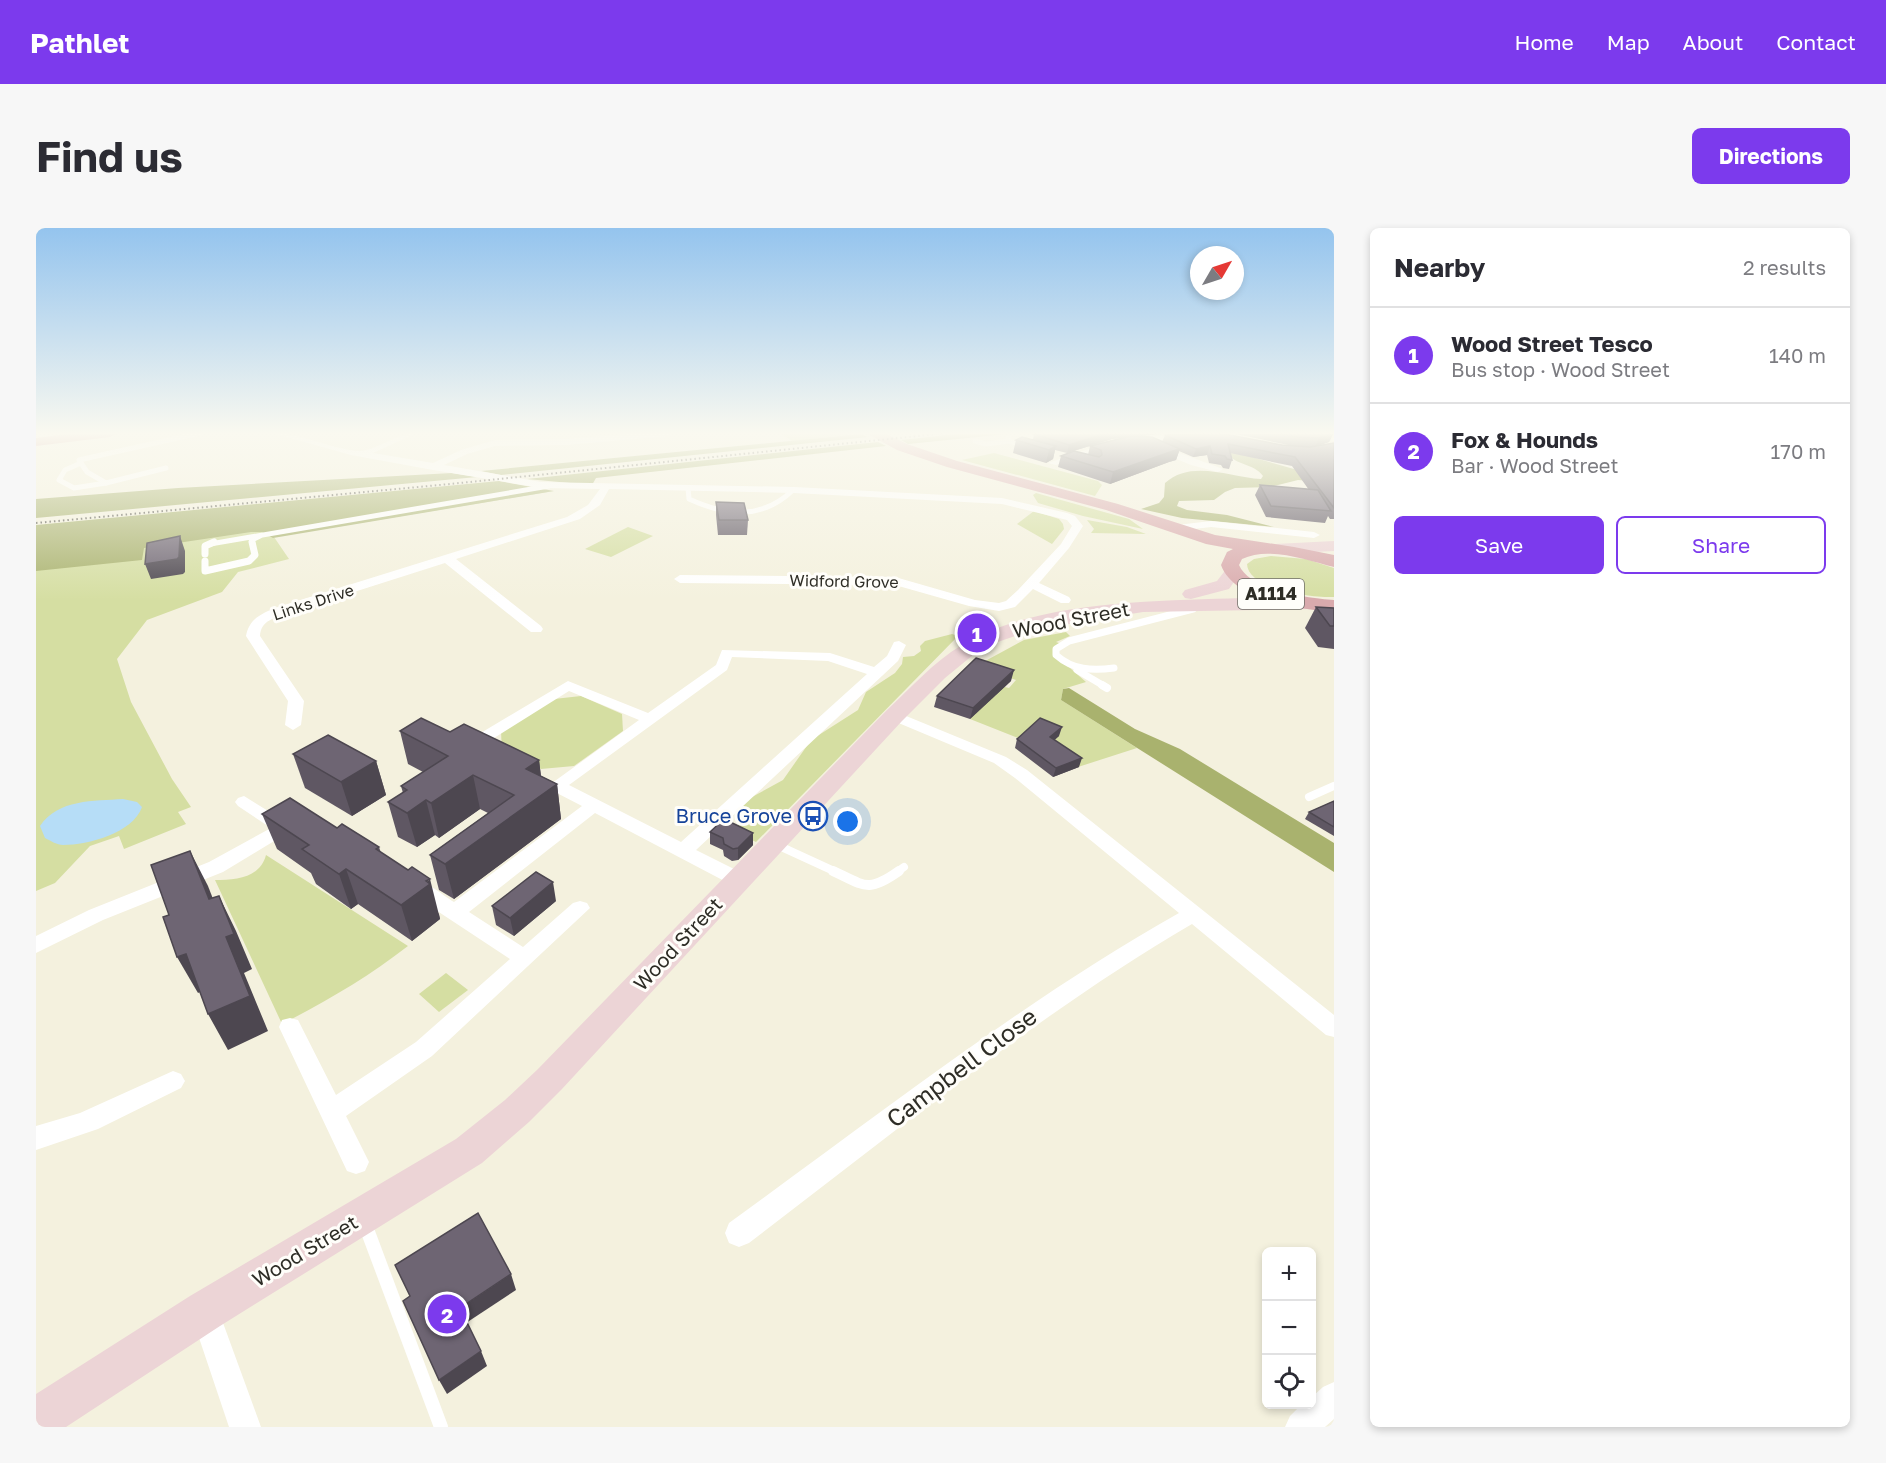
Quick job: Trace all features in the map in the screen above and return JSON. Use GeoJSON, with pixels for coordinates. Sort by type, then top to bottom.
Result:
{"type":"FeatureCollection","features":[{"type":"Feature","properties":{"kind":"main road","name":"A1114"},"geometry":{"type":"LineString","coordinates":[[1042,489],[1222,542],[1304,553],[1334,561]]}},
{"type":"Feature","properties":{"kind":"main road","name":"A1114"},"geometry":{"type":"LineString","coordinates":[[1177,528],[1208,548],[1246,583],[1267,593],[1328,606]]}},
{"type":"Feature","properties":{"kind":"main road"},"geometry":{"type":"LineString","coordinates":[[1269,549],[1334,546]]}},
{"type":"Feature","properties":{"kind":"main road","name":"A1114"},"geometry":{"type":"LineString","coordinates":[[1232,571],[1230,564],[1234,556],[1248,551],[1269,549]]}},
{"type":"Feature","properties":{"kind":"main road","name":"Wood Street"},"geometry":{"type":"LineString","coordinates":[[36,1420],[205,1311],[469,1151],[517,1111],[894,716],[952,661],[986,640],[1019,628],[1151,605],[1165,598],[1223,585],[1232,571]]}},
{"type":"Feature","properties":{"kind":"main road","name":"Wood Street"},"geometry":{"type":"LineString","coordinates":[[1151,605],[1168,608],[1251,602],[1328,606]]}},
{"type":"Feature","properties":{"kind":"street","name":"Links Drive"},"geometry":{"type":"LineString","coordinates":[[293,725],[296,701],[253,636],[253,627],[256,622],[283,610],[448,559],[582,514],[596,503],[604,489]]}},
{"type":"Feature","properties":{"kind":"street"},"geometry":{"type":"LineString","coordinates":[[738,489],[793,490],[1020,504],[1071,518],[1078,526],[1074,534],[1031,584]]}},
{"type":"Feature","properties":{"kind":"street"},"geometry":{"type":"LineString","coordinates":[[1177,528],[1211,524],[1314,534]]}},
{"type":"Feature","properties":{"kind":"street"},"geometry":{"type":"LineString","coordinates":[[448,559],[536,629]]}},
{"type":"Feature","properties":{"kind":"street","name":"Widford Grove"},"geometry":{"type":"LineString","coordinates":[[680,579],[895,581],[985,606],[1001,608],[1011,603],[1031,584]]}},
{"type":"Feature","properties":{"kind":"street","name":"Wood Street"},"geometry":{"type":"LineString","coordinates":[[1031,584],[1065,600]]}},
{"type":"Feature","properties":{"kind":"street"},"geometry":{"type":"LineString","coordinates":[[682,850],[893,658],[899,645]]}},
{"type":"Feature","properties":{"kind":"street"},"geometry":{"type":"LineString","coordinates":[[739,880],[552,783],[650,719],[722,667],[727,653],[830,657],[877,673]]}},
{"type":"Feature","properties":{"kind":"street"},"geometry":{"type":"LineString","coordinates":[[496,754],[476,743],[568,685],[650,719]]}},
{"type":"Feature","properties":{"kind":"street"},"geometry":{"type":"LineString","coordinates":[[894,716],[1007,765],[1334,1028]]}},
{"type":"Feature","properties":{"kind":"street"},"geometry":{"type":"LineString","coordinates":[[244,802],[284,829],[299,819]]}},
{"type":"Feature","properties":{"kind":"street"},"geometry":{"type":"LineString","coordinates":[[456,911],[594,805]]}},
{"type":"Feature","properties":{"kind":"street"},"geometry":{"type":"LineString","coordinates":[[36,945],[96,915],[216,867],[279,832]]}},
{"type":"Feature","properties":{"kind":"street"},"geometry":{"type":"LineString","coordinates":[[402,879],[456,911],[524,957]]}},
{"type":"Feature","properties":{"kind":"street"},"geometry":{"type":"LineString","coordinates":[[331,1112],[424,1049],[580,908]]}},
{"type":"Feature","properties":{"kind":"street","name":"Campbell Close"},"geometry":{"type":"LineString","coordinates":[[739,1233],[1046,1005],[1133,949],[1192,915]]}},
{"type":"Feature","properties":{"kind":"street"},"geometry":{"type":"LineString","coordinates":[[290,1027],[356,1162]]}},
{"type":"Feature","properties":{"kind":"street"},"geometry":{"type":"LineString","coordinates":[[36,1138],[58,1134],[173,1081]]}},
{"type":"Feature","properties":{"kind":"street"},"geometry":{"type":"LineString","coordinates":[[205,1311],[245,1427]]}},
{"type":"Feature","properties":{"kind":"street"},"geometry":{"type":"LineString","coordinates":[[1301,1427],[1334,1398]]}},
{"type":"Feature","properties":{"kind":"lane"},"geometry":{"type":"LineString","coordinates":[[268,534],[252,540],[255,555],[249,561],[205,571],[205,546],[209,543],[523,489]]}},
{"type":"Feature","properties":{"kind":"lane"},"geometry":{"type":"LineString","coordinates":[[688,489],[689,499],[708,508],[731,513],[752,512],[767,508],[783,501],[793,490]]}},
{"type":"Feature","properties":{"kind":"lane"},"geometry":{"type":"LineString","coordinates":[[1107,688],[1062,661],[1056,655],[1056,649],[1068,640],[1210,604]]}},
{"type":"Feature","properties":{"kind":"lane"},"geometry":{"type":"LineString","coordinates":[[1062,661],[1088,670],[1114,668]]}},
{"type":"Feature","properties":{"kind":"lane"},"geometry":{"type":"LineString","coordinates":[[1309,798],[1334,786]]}},
{"type":"Feature","properties":{"kind":"lane"},"geometry":{"type":"LineString","coordinates":[[773,843],[866,886],[880,884],[904,867]]}},
{"type":"Feature","properties":{"kind":"lane"},"geometry":{"type":"LineString","coordinates":[[361,1216],[441,1427]]}},
{"type":"Feature","properties":{"kind":"green space"},"geometry":{"type":"Polygon","coordinates":[[[166,489],[348,489],[36,518],[36,499],[166,489]]]}},
{"type":"Feature","properties":{"kind":"green space"},"geometry":{"type":"Polygon","coordinates":[[[415,489],[543,489],[554,491],[273,538],[262,532],[251,532],[144,548],[142,560],[36,571],[36,525],[415,489]]]}},
{"type":"Feature","properties":{"kind":"green space"},"geometry":{"type":"Polygon","coordinates":[[[1069,489],[1099,489],[1095,496],[1069,489]]]}},
{"type":"Feature","properties":{"kind":"green space"},"geometry":{"type":"Polygon","coordinates":[[[1165,489],[1233,489],[1214,500],[1179,501],[1177,506],[1274,527],[1182,518],[1141,509],[1159,503],[1164,497],[1165,489]]]}},
{"type":"Feature","properties":{"kind":"green space"},"geometry":{"type":"Polygon","coordinates":[[[554,491],[274,537],[289,559],[238,572],[222,592],[147,620],[117,659],[131,702],[172,779],[191,807],[178,812],[186,824],[124,849],[119,836],[90,846],[55,883],[36,891],[36,531],[554,491]]]}},
{"type":"Feature","properties":{"kind":"green space"},"geometry":{"type":"Polygon","coordinates":[[[1036,493],[1129,519],[1143,529],[1083,516],[1038,503],[1033,495],[1036,493]]]}},
{"type":"Feature","properties":{"kind":"green space"},"geometry":{"type":"Polygon","coordinates":[[[1034,511],[1059,519],[1063,524],[1064,529],[1052,544],[1017,524],[1034,511]]]}},
{"type":"Feature","properties":{"kind":"green space"},"geometry":{"type":"Polygon","coordinates":[[[1087,520],[1127,527],[1146,534],[1091,533],[1094,529],[1087,520]]]}},
{"type":"Feature","properties":{"kind":"green space"},"geometry":{"type":"Polygon","coordinates":[[[628,527],[653,536],[611,557],[585,549],[628,527]]]}},
{"type":"Feature","properties":{"kind":"green space"},"geometry":{"type":"Polygon","coordinates":[[[1271,556],[1306,559],[1334,568],[1334,597],[1283,591],[1258,580],[1250,573],[1247,564],[1254,559],[1271,556]]]}},
{"type":"Feature","properties":{"kind":"green space"},"geometry":{"type":"Polygon","coordinates":[[[1066,632],[1070,636],[1056,642],[1062,644],[1056,649],[1062,661],[1086,682],[1063,689],[1061,700],[1137,748],[1078,767],[1023,740],[970,719],[1000,686],[1009,688],[1016,680],[976,666],[1024,640],[1066,632]]]}},
{"type":"Feature","properties":{"kind":"green space"},"geometry":{"type":"Polygon","coordinates":[[[952,634],[958,636],[756,842],[732,831],[745,817],[732,811],[783,780],[811,740],[858,710],[866,692],[895,673],[902,664],[903,657],[914,656],[921,651],[920,646],[925,641],[952,634]]]}},
{"type":"Feature","properties":{"kind":"green space"},"geometry":{"type":"Polygon","coordinates":[[[1069,688],[1135,729],[1180,749],[1334,843],[1334,872],[1061,700],[1063,689],[1069,688]]]}},
{"type":"Feature","properties":{"kind":"green space"},"geometry":{"type":"Polygon","coordinates":[[[581,696],[622,714],[623,731],[574,766],[541,769],[502,750],[501,732],[554,699],[581,696]]]}},
{"type":"Feature","properties":{"kind":"green space"},"geometry":{"type":"Polygon","coordinates":[[[266,855],[408,946],[347,988],[282,1024],[215,880],[239,878],[253,873],[263,863],[266,855]]]}},
{"type":"Feature","properties":{"kind":"green space"},"geometry":{"type":"Polygon","coordinates":[[[446,973],[468,990],[439,1012],[419,994],[446,973]]]}},
{"type":"Feature","properties":{"kind":"water"},"geometry":{"type":"Polygon","coordinates":[[[123,799],[137,802],[142,807],[137,816],[120,830],[97,840],[58,844],[45,838],[40,826],[56,811],[67,806],[89,801],[123,799]]]}},
{"type":"Feature","properties":{"kind":"building"},"geometry":{"type":"Polygon","coordinates":[[[1262,489],[1306,489],[1318,490],[1331,511],[1271,506],[1262,489]]]}},
{"type":"Feature","properties":{"kind":"building"},"geometry":{"type":"Polygon","coordinates":[[[1319,489],[1334,489],[1334,508],[1319,489]]]}},
{"type":"Feature","properties":{"kind":"building"},"geometry":{"type":"Polygon","coordinates":[[[716,502],[744,503],[748,520],[719,520],[716,502]]]}},
{"type":"Feature","properties":{"kind":"building"},"geometry":{"type":"Polygon","coordinates":[[[180,536],[177,559],[145,564],[147,543],[180,536]]]}},
{"type":"Feature","properties":{"kind":"building"},"geometry":{"type":"Polygon","coordinates":[[[1316,607],[1334,608],[1334,626],[1330,626],[1316,607]]]}},
{"type":"Feature","properties":{"kind":"building"},"geometry":{"type":"Polygon","coordinates":[[[976,658],[1014,670],[973,708],[937,696],[976,658]]]}},
{"type":"Feature","properties":{"kind":"building"},"geometry":{"type":"Polygon","coordinates":[[[421,718],[450,732],[464,724],[539,760],[526,769],[557,784],[445,864],[430,855],[514,795],[473,775],[431,803],[426,800],[407,813],[388,802],[407,790],[401,786],[448,756],[400,731],[421,718]]]}},
{"type":"Feature","properties":{"kind":"building"},"geometry":{"type":"Polygon","coordinates":[[[1040,718],[1062,727],[1050,737],[1082,758],[1056,768],[1017,739],[1040,718]]]}},
{"type":"Feature","properties":{"kind":"building"},"geometry":{"type":"Polygon","coordinates":[[[328,735],[376,761],[341,782],[293,754],[328,735]]]}},
{"type":"Feature","properties":{"kind":"building"},"geometry":{"type":"Polygon","coordinates":[[[290,798],[337,828],[342,824],[379,847],[376,849],[408,870],[412,867],[430,879],[426,881],[430,884],[401,905],[346,869],[339,874],[302,849],[309,845],[262,814],[290,798]]]}},
{"type":"Feature","properties":{"kind":"building"},"geometry":{"type":"Polygon","coordinates":[[[1334,801],[1334,827],[1309,812],[1334,801]]]}},
{"type":"Feature","properties":{"kind":"building"},"geometry":{"type":"Polygon","coordinates":[[[724,819],[753,833],[738,848],[733,849],[724,844],[723,838],[710,832],[724,819]]]}},
{"type":"Feature","properties":{"kind":"building"},"geometry":{"type":"Polygon","coordinates":[[[190,851],[209,899],[219,896],[234,934],[226,937],[250,996],[208,1014],[186,954],[177,957],[163,917],[169,915],[151,865],[190,851]]]}},
{"type":"Feature","properties":{"kind":"building"},"geometry":{"type":"Polygon","coordinates":[[[536,872],[553,882],[510,918],[492,906],[536,872]]]}},
{"type":"Feature","properties":{"kind":"building"},"geometry":{"type":"Polygon","coordinates":[[[478,1213],[511,1274],[460,1308],[481,1351],[439,1380],[403,1301],[410,1296],[395,1265],[478,1213]]]}},
{"type":"Feature","properties":{"kind":"railway"},"geometry":{"type":"LineString","coordinates":[[36,523],[397,489]]}},
{"type":"Feature","properties":{"kind":"place","name":"Wood Street Tesco"},"geometry":{"type":"Point","coordinates":[977,633]}},
{"type":"Feature","properties":{"kind":"place","name":"Bruce Grove"},"geometry":{"type":"Point","coordinates":[813,816]}},
{"type":"Feature","properties":{"kind":"place","name":"Fox & Hounds"},"geometry":{"type":"Point","coordinates":[447,1314]}}]}
